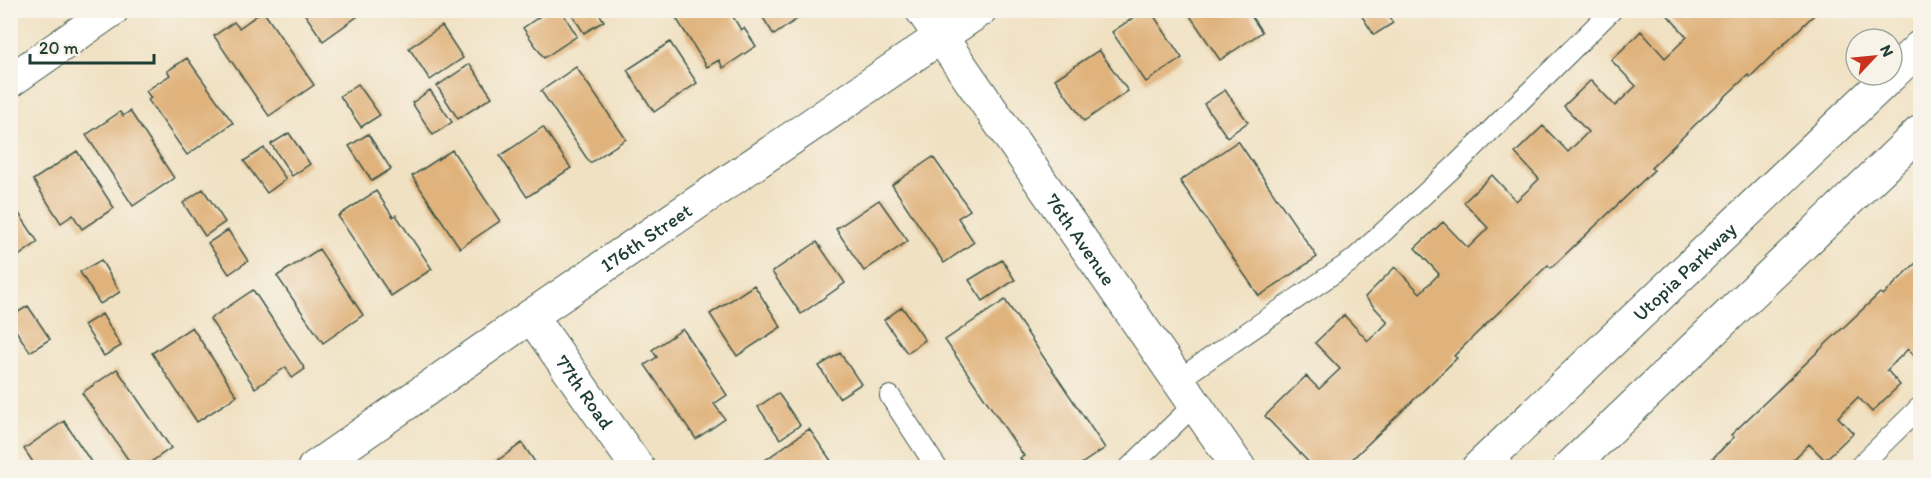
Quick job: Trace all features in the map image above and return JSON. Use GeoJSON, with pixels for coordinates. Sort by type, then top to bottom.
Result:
{"type":"FeatureCollection","features":[{"type":"Feature","properties":{"kind":"street"},"geometry":{"type":"LineString","coordinates":[[10,81],[112,10]]}},
{"type":"Feature","properties":{"kind":"street","name":"76th Avenue"},"geometry":{"type":"LineString","coordinates":[[922,10],[1239,468]]}},
{"type":"Feature","properties":{"kind":"street","name":"176th Street"},"geometry":{"type":"LineString","coordinates":[[314,468],[531,316],[980,10]]}},
{"type":"Feature","properties":{"kind":"street","name":"Utopia Parkway"},"geometry":{"type":"LineString","coordinates":[[1904,63],[1920,47]]}},
{"type":"Feature","properties":{"kind":"street","name":"Utopia Parkway"},"geometry":{"type":"LineString","coordinates":[[1478,468],[1879,87]]}},
{"type":"Feature","properties":{"kind":"street"},"geometry":{"type":"LineString","coordinates":[[1569,468],[1920,132]]}},
{"type":"Feature","properties":{"kind":"street","name":"77th Road"},"geometry":{"type":"LineString","coordinates":[[531,316],[638,468]]}},
{"type":"Feature","properties":{"kind":"lane"},"geometry":{"type":"LineString","coordinates":[[1129,468],[1186,392],[1353,260],[1456,165],[1612,10]]}},
{"type":"Feature","properties":{"kind":"lane"},"geometry":{"type":"LineString","coordinates":[[890,396],[937,468]]}},
{"type":"Feature","properties":{"kind":"lane"},"geometry":{"type":"LineString","coordinates":[[1858,468],[1920,407]]}},
{"type":"Feature","properties":{"kind":"building"},"geometry":{"type":"Polygon","coordinates":[[[302,10],[354,10],[358,16],[323,41],[302,10]]]}},
{"type":"Feature","properties":{"kind":"building"},"geometry":{"type":"Polygon","coordinates":[[[549,10],[561,10],[577,36],[544,58],[523,28],[549,10]]]}},
{"type":"Feature","properties":{"kind":"building"},"geometry":{"type":"Polygon","coordinates":[[[569,10],[597,10],[604,21],[584,33],[569,10]]]}},
{"type":"Feature","properties":{"kind":"building"},"geometry":{"type":"Polygon","coordinates":[[[671,10],[729,10],[741,30],[744,28],[756,46],[723,68],[719,60],[707,67],[671,10]]]}},
{"type":"Feature","properties":{"kind":"building"},"geometry":{"type":"Polygon","coordinates":[[[758,10],[810,10],[774,35],[758,10]]]}},
{"type":"Feature","properties":{"kind":"building"},"geometry":{"type":"Polygon","coordinates":[[[1145,10],[1150,10],[1182,58],[1146,82],[1112,32],[1145,10]]]}},
{"type":"Feature","properties":{"kind":"building"},"geometry":{"type":"Polygon","coordinates":[[[1186,10],[1247,10],[1262,32],[1220,60],[1186,10]]]}},
{"type":"Feature","properties":{"kind":"building"},"geometry":{"type":"Polygon","coordinates":[[[1358,10],[1384,10],[1393,23],[1374,35],[1358,10]]]}},
{"type":"Feature","properties":{"kind":"building"},"geometry":{"type":"Polygon","coordinates":[[[1663,10],[1819,10],[1750,77],[1748,75],[1699,121],[1651,168],[1654,170],[1551,268],[1548,265],[1476,334],[1454,356],[1457,358],[1343,468],[1314,468],[1265,416],[1306,376],[1319,389],[1340,369],[1315,343],[1344,315],[1368,341],[1379,331],[1388,322],[1365,297],[1395,267],[1420,293],[1439,274],[1415,248],[1443,222],[1468,248],[1488,228],[1464,202],[1492,175],[1516,201],[1528,190],[1539,179],[1515,153],[1543,126],[1568,152],[1588,132],[1564,106],[1591,80],[1615,106],[1636,86],[1611,60],[1641,31],[1665,58],[1687,37],[1663,10]]]}},
{"type":"Feature","properties":{"kind":"building"},"geometry":{"type":"Polygon","coordinates":[[[263,11],[314,85],[269,116],[214,36],[234,22],[239,28],[263,11]]]}},
{"type":"Feature","properties":{"kind":"building"},"geometry":{"type":"Polygon","coordinates":[[[442,26],[463,58],[430,80],[409,48],[442,26]]]}},
{"type":"Feature","properties":{"kind":"building"},"geometry":{"type":"Polygon","coordinates":[[[670,42],[697,83],[654,112],[627,70],[670,42]]]}},
{"type":"Feature","properties":{"kind":"building"},"geometry":{"type":"Polygon","coordinates":[[[1099,50],[1128,91],[1084,121],[1055,79],[1099,50]]]}},
{"type":"Feature","properties":{"kind":"building"},"geometry":{"type":"Polygon","coordinates":[[[187,58],[233,123],[187,155],[148,100],[151,98],[146,91],[170,75],[167,71],[187,58]]]}},
{"type":"Feature","properties":{"kind":"building"},"geometry":{"type":"Polygon","coordinates":[[[470,64],[492,97],[458,119],[437,86],[470,64]]]}},
{"type":"Feature","properties":{"kind":"building"},"geometry":{"type":"Polygon","coordinates":[[[576,67],[626,139],[590,163],[541,91],[576,67]]]}},
{"type":"Feature","properties":{"kind":"building"},"geometry":{"type":"Polygon","coordinates":[[[358,84],[380,115],[361,127],[340,96],[358,84]]]}},
{"type":"Feature","properties":{"kind":"building"},"geometry":{"type":"Polygon","coordinates":[[[430,90],[452,122],[433,135],[412,103],[430,90]]]}},
{"type":"Feature","properties":{"kind":"building"},"geometry":{"type":"Polygon","coordinates":[[[1225,90],[1248,122],[1227,137],[1204,104],[1225,90]]]}},
{"type":"Feature","properties":{"kind":"building"},"geometry":{"type":"Polygon","coordinates":[[[130,111],[174,178],[133,206],[86,135],[120,112],[123,116],[130,111]]]}},
{"type":"Feature","properties":{"kind":"building"},"geometry":{"type":"Polygon","coordinates":[[[543,127],[571,168],[527,197],[500,156],[543,127]]]}},
{"type":"Feature","properties":{"kind":"building"},"geometry":{"type":"Polygon","coordinates":[[[289,133],[310,164],[292,176],[271,144],[289,133]]]}},
{"type":"Feature","properties":{"kind":"building"},"geometry":{"type":"Polygon","coordinates":[[[368,134],[391,169],[372,181],[349,146],[368,134]]]}},
{"type":"Feature","properties":{"kind":"building"},"geometry":{"type":"Polygon","coordinates":[[[1238,141],[1317,257],[1259,296],[1180,181],[1238,141]]]}},
{"type":"Feature","properties":{"kind":"building"},"geometry":{"type":"Polygon","coordinates":[[[264,148],[286,179],[267,193],[244,161],[264,148]]]}},
{"type":"Feature","properties":{"kind":"building"},"geometry":{"type":"Polygon","coordinates":[[[452,150],[500,221],[460,248],[412,176],[452,150]]]}},
{"type":"Feature","properties":{"kind":"building"},"geometry":{"type":"Polygon","coordinates":[[[77,151],[114,208],[82,229],[73,215],[61,223],[33,180],[77,151]]]}},
{"type":"Feature","properties":{"kind":"building"},"geometry":{"type":"Polygon","coordinates":[[[933,157],[970,210],[958,218],[974,242],[944,263],[892,185],[933,157]]]}},
{"type":"Feature","properties":{"kind":"building"},"geometry":{"type":"Polygon","coordinates":[[[203,189],[225,222],[205,236],[183,203],[203,189]]]}},
{"type":"Feature","properties":{"kind":"building"},"geometry":{"type":"Polygon","coordinates":[[[376,191],[393,217],[396,215],[432,269],[391,296],[338,216],[376,191]]]}},
{"type":"Feature","properties":{"kind":"building"},"geometry":{"type":"Polygon","coordinates":[[[10,200],[38,242],[10,262],[10,200]]]}},
{"type":"Feature","properties":{"kind":"building"},"geometry":{"type":"Polygon","coordinates":[[[879,200],[908,241],[864,271],[836,229],[879,200]]]}},
{"type":"Feature","properties":{"kind":"building"},"geometry":{"type":"Polygon","coordinates":[[[228,230],[248,261],[229,274],[208,243],[228,230]]]}},
{"type":"Feature","properties":{"kind":"building"},"geometry":{"type":"Polygon","coordinates":[[[817,242],[845,283],[801,314],[772,272],[817,242]]]}},
{"type":"Feature","properties":{"kind":"building"},"geometry":{"type":"Polygon","coordinates":[[[319,249],[363,315],[323,343],[277,276],[319,249]]]}},
{"type":"Feature","properties":{"kind":"building"},"geometry":{"type":"Polygon","coordinates":[[[1920,259],[1920,362],[1908,349],[1887,370],[1900,385],[1872,412],[1858,397],[1838,417],[1853,433],[1825,460],[1809,444],[1789,464],[1792,468],[1703,468],[1734,437],[1731,435],[1880,293],[1883,295],[1920,259]]]}},
{"type":"Feature","properties":{"kind":"building"},"geometry":{"type":"Polygon","coordinates":[[[101,260],[120,292],[100,304],[80,272],[101,260]]]}},
{"type":"Feature","properties":{"kind":"building"},"geometry":{"type":"Polygon","coordinates":[[[1002,260],[1015,280],[983,301],[969,280],[1002,260]]]}},
{"type":"Feature","properties":{"kind":"building"},"geometry":{"type":"Polygon","coordinates":[[[754,285],[781,327],[737,356],[710,314],[754,285]]]}},
{"type":"Feature","properties":{"kind":"building"},"geometry":{"type":"Polygon","coordinates":[[[253,290],[305,369],[292,378],[286,367],[255,388],[210,319],[253,290]]]}},
{"type":"Feature","properties":{"kind":"building"},"geometry":{"type":"Polygon","coordinates":[[[1005,300],[1105,448],[1075,468],[1027,468],[1020,458],[1024,456],[945,340],[1005,300]]]}},
{"type":"Feature","properties":{"kind":"building"},"geometry":{"type":"Polygon","coordinates":[[[28,306],[50,339],[30,352],[10,322],[10,317],[28,306]]]}},
{"type":"Feature","properties":{"kind":"building"},"geometry":{"type":"Polygon","coordinates":[[[902,307],[925,340],[907,353],[884,320],[902,307]]]}},
{"type":"Feature","properties":{"kind":"building"},"geometry":{"type":"Polygon","coordinates":[[[102,314],[121,346],[104,356],[84,325],[102,314]]]}},
{"type":"Feature","properties":{"kind":"building"},"geometry":{"type":"Polygon","coordinates":[[[192,327],[237,396],[197,422],[152,353],[192,327]]]}},
{"type":"Feature","properties":{"kind":"building"},"geometry":{"type":"Polygon","coordinates":[[[683,329],[727,395],[714,404],[725,419],[696,439],[645,365],[657,357],[652,350],[683,329]]]}},
{"type":"Feature","properties":{"kind":"building"},"geometry":{"type":"Polygon","coordinates":[[[840,353],[861,384],[839,398],[819,366],[840,353]]]}},
{"type":"Feature","properties":{"kind":"building"},"geometry":{"type":"Polygon","coordinates":[[[117,369],[171,448],[142,468],[134,468],[82,393],[117,369]]]}},
{"type":"Feature","properties":{"kind":"building"},"geometry":{"type":"Polygon","coordinates":[[[778,393],[800,425],[780,439],[758,407],[778,393]]]}},
{"type":"Feature","properties":{"kind":"building"},"geometry":{"type":"Polygon","coordinates":[[[64,421],[95,468],[37,468],[24,449],[64,421]]]}},
{"type":"Feature","properties":{"kind":"building"},"geometry":{"type":"Polygon","coordinates":[[[809,429],[836,468],[754,468],[809,429]]]}},
{"type":"Feature","properties":{"kind":"building"},"geometry":{"type":"Polygon","coordinates":[[[522,443],[539,468],[487,468],[522,443]]]}}]}
